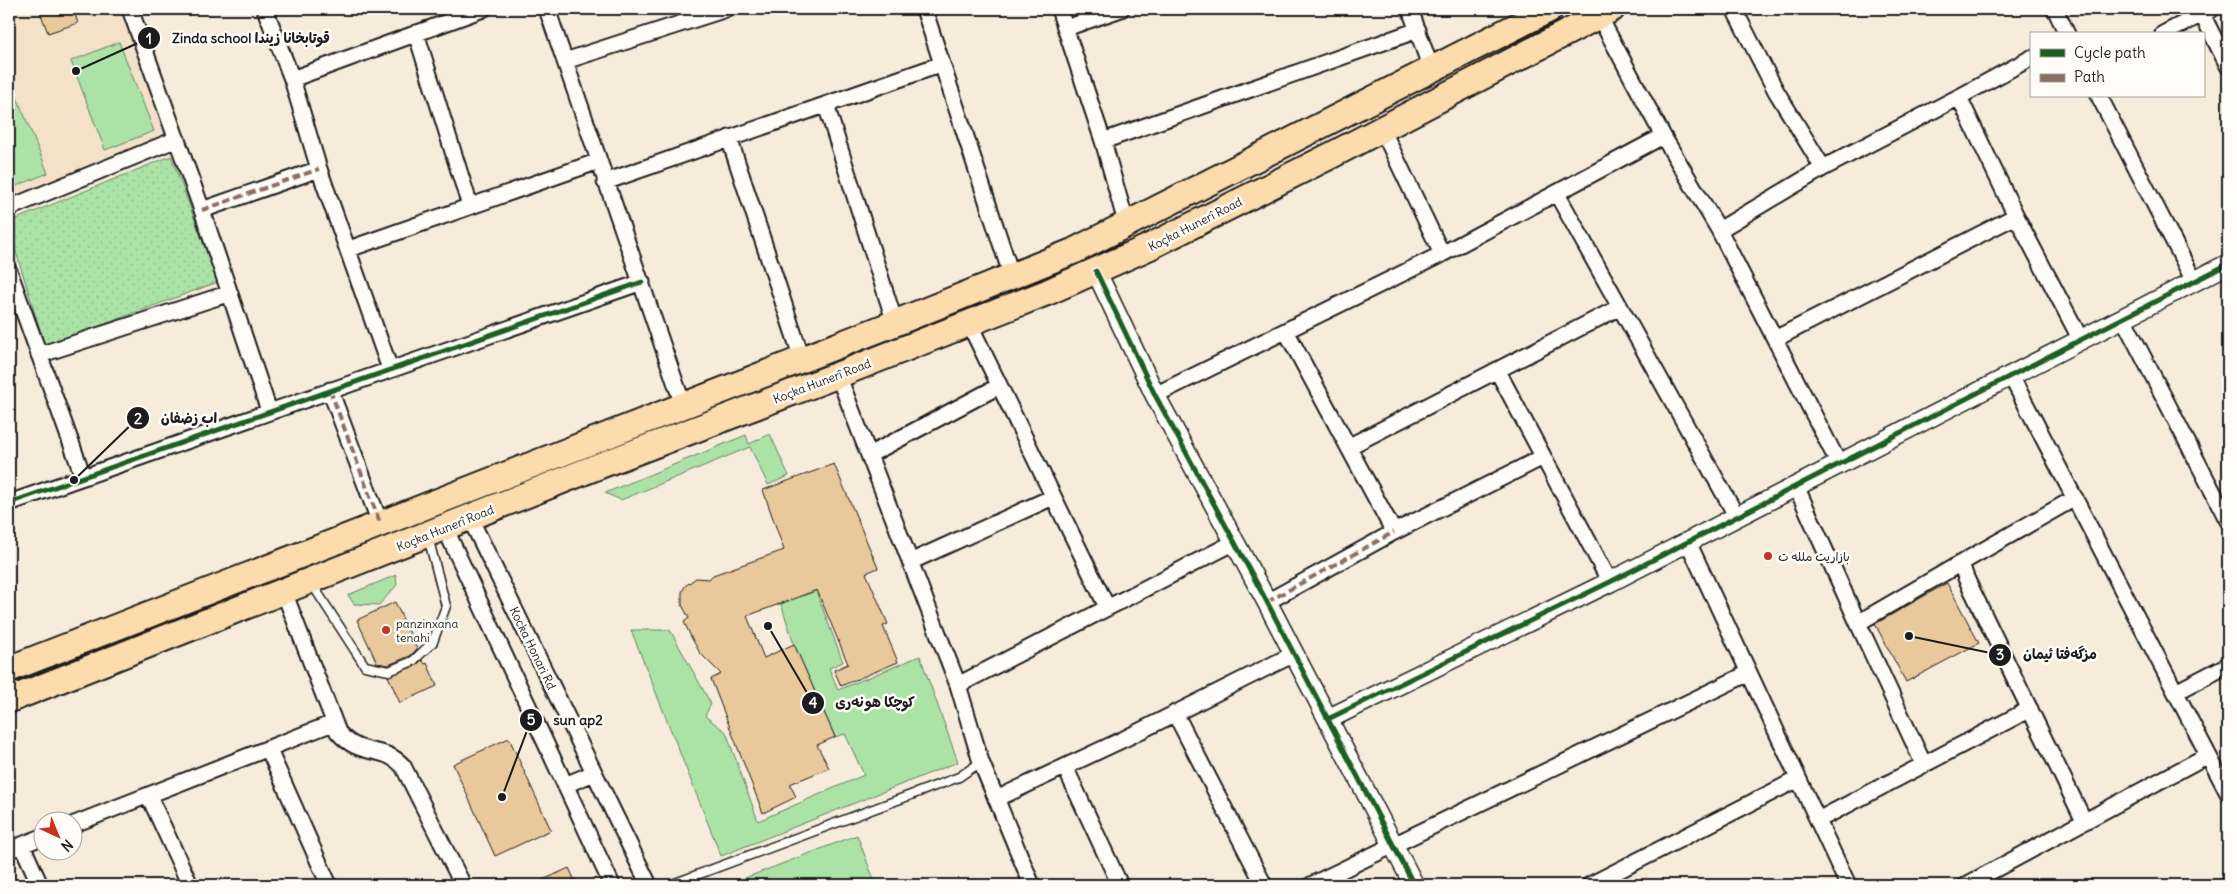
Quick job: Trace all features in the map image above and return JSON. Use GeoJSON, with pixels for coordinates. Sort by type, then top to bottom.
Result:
{"type":"FeatureCollection","features":[{"type":"Feature","properties":{"kind":"main road"},"geometry":{"type":"LineString","coordinates":[[10,664],[380,523],[1012,277],[1127,226],[1545,10]]}},
{"type":"Feature","properties":{"kind":"main road","name":"Koçka Hunerî Road"},"geometry":{"type":"LineString","coordinates":[[9,700],[604,464],[838,375],[1096,271],[1149,247],[1332,155],[1605,12]]}},
{"type":"Feature","properties":{"kind":"main road"},"geometry":{"type":"LineString","coordinates":[[1317,127],[1332,155]]}},
{"type":"Feature","properties":{"kind":"street"},"geometry":{"type":"LineString","coordinates":[[130,9],[202,210],[269,411]]}},
{"type":"Feature","properties":{"kind":"street"},"geometry":{"type":"LineString","coordinates":[[265,9],[292,79],[319,169],[349,249],[390,369]]}},
{"type":"Feature","properties":{"kind":"street"},"geometry":{"type":"LineString","coordinates":[[292,79],[483,9]]}},
{"type":"Feature","properties":{"kind":"street"},"geometry":{"type":"LineString","coordinates":[[546,9],[683,405]]}},
{"type":"Feature","properties":{"kind":"street"},"geometry":{"type":"LineString","coordinates":[[564,61],[692,14],[726,9]]}},
{"type":"Feature","properties":{"kind":"street"},"geometry":{"type":"LineString","coordinates":[[924,9],[1012,277]]}},
{"type":"Feature","properties":{"kind":"street"},"geometry":{"type":"LineString","coordinates":[[1059,9],[1103,141],[1127,226]]}},
{"type":"Feature","properties":{"kind":"street"},"geometry":{"type":"LineString","coordinates":[[1066,28],[1120,9]]}},
{"type":"Feature","properties":{"kind":"street"},"geometry":{"type":"LineString","coordinates":[[1410,9],[1431,69]]}},
{"type":"Feature","properties":{"kind":"street"},"geometry":{"type":"LineString","coordinates":[[1734,9],[1776,91],[1822,168]]}},
{"type":"Feature","properties":{"kind":"street"},"geometry":{"type":"LineString","coordinates":[[2055,9],[2067,32]]}},
{"type":"Feature","properties":{"kind":"street"},"geometry":{"type":"LineString","coordinates":[[2166,32],[2207,11],[2228,66]]}},
{"type":"Feature","properties":{"kind":"street"},"geometry":{"type":"LineString","coordinates":[[1605,12],[1663,136],[1720,230],[1839,464]]}},
{"type":"Feature","properties":{"kind":"street"},"geometry":{"type":"LineString","coordinates":[[1103,141],[1418,30]]}},
{"type":"Feature","properties":{"kind":"street"},"geometry":{"type":"LineString","coordinates":[[416,33],[470,206]]}},
{"type":"Feature","properties":{"kind":"street"},"geometry":{"type":"LineString","coordinates":[[1720,230],[1822,168],[1959,98],[2030,59]]}},
{"type":"Feature","properties":{"kind":"street"},"geometry":{"type":"LineString","coordinates":[[606,182],[942,64]]}},
{"type":"Feature","properties":{"kind":"street"},"geometry":{"type":"LineString","coordinates":[[1959,98],[2016,216],[2081,340]]}},
{"type":"Feature","properties":{"kind":"street"},"geometry":{"type":"LineString","coordinates":[[2100,98],[2194,281]]}},
{"type":"Feature","properties":{"kind":"street"},"geometry":{"type":"LineString","coordinates":[[826,105],[895,323]]}},
{"type":"Feature","properties":{"kind":"street"},"geometry":{"type":"LineString","coordinates":[[1382,129],[1442,254]]}},
{"type":"Feature","properties":{"kind":"street"},"geometry":{"type":"LineString","coordinates":[[1155,395],[1442,254],[1663,136]]}},
{"type":"Feature","properties":{"kind":"street"},"geometry":{"type":"LineString","coordinates":[[729,138],[802,359]]}},
{"type":"Feature","properties":{"kind":"street"},"geometry":{"type":"LineString","coordinates":[[9,208],[176,139]]}},
{"type":"Feature","properties":{"kind":"street"},"geometry":{"type":"LineString","coordinates":[[349,249],[599,161]]}},
{"type":"Feature","properties":{"kind":"street"},"geometry":{"type":"LineString","coordinates":[[202,210],[319,169]]}},
{"type":"Feature","properties":{"kind":"street"},"geometry":{"type":"LineString","coordinates":[[1557,194],[1737,517]]}},
{"type":"Feature","properties":{"kind":"street"},"geometry":{"type":"LineString","coordinates":[[1775,339],[2016,216]]}},
{"type":"Feature","properties":{"kind":"street"},"geometry":{"type":"LineString","coordinates":[[1328,719],[1610,582],[2228,264]]}},
{"type":"Feature","properties":{"kind":"street"},"geometry":{"type":"LineString","coordinates":[[1096,271],[1155,395],[1267,602],[1414,885]]}},
{"type":"Feature","properties":{"kind":"street"},"geometry":{"type":"LineString","coordinates":[[10,277],[83,476]]}},
{"type":"Feature","properties":{"kind":"street"},"geometry":{"type":"LineString","coordinates":[[9,504],[83,476],[642,282]]}},
{"type":"Feature","properties":{"kind":"street"},"geometry":{"type":"LineString","coordinates":[[38,355],[230,293]]}},
{"type":"Feature","properties":{"kind":"street"},"geometry":{"type":"LineString","coordinates":[[1350,446],[1620,307]]}},
{"type":"Feature","properties":{"kind":"street"},"geometry":{"type":"LineString","coordinates":[[2123,318],[2228,521]]}},
{"type":"Feature","properties":{"kind":"street"},"geometry":{"type":"LineString","coordinates":[[968,323],[1107,608]]}},
{"type":"Feature","properties":{"kind":"street"},"geometry":{"type":"LineString","coordinates":[[1286,332],[1350,446],[1394,532]]}},
{"type":"Feature","properties":{"kind":"street"},"geometry":{"type":"LineString","coordinates":[[1498,370],[1610,582]]}},
{"type":"Feature","properties":{"kind":"street"},"geometry":{"type":"LineString","coordinates":[[838,375],[958,685],[981,762],[1032,885]]}},
{"type":"Feature","properties":{"kind":"street"},"geometry":{"type":"LineString","coordinates":[[2011,376],[2228,793]]}},
{"type":"Feature","properties":{"kind":"street"},"geometry":{"type":"LineString","coordinates":[[869,455],[999,386]]}},
{"type":"Feature","properties":{"kind":"street"},"geometry":{"type":"LineString","coordinates":[[330,390],[380,523]]}},
{"type":"Feature","properties":{"kind":"street"},"geometry":{"type":"LineString","coordinates":[[1267,602],[1394,532],[1543,456]]}},
{"type":"Feature","properties":{"kind":"street"},"geometry":{"type":"LineString","coordinates":[[1796,486],[1924,765]]}},
{"type":"Feature","properties":{"kind":"street"},"geometry":{"type":"LineString","coordinates":[[910,562],[1053,497]]}},
{"type":"Feature","properties":{"kind":"street"},"geometry":{"type":"LineString","coordinates":[[1858,623],[2075,498]]}},
{"type":"Feature","properties":{"kind":"street","name":"Kocka Honari Rd"},"geometry":{"type":"LineString","coordinates":[[470,518],[649,885]]}},
{"type":"Feature","properties":{"kind":"street"},"geometry":{"type":"LineString","coordinates":[[436,531],[565,785],[612,885]]}},
{"type":"Feature","properties":{"kind":"street"},"geometry":{"type":"LineString","coordinates":[[958,685],[1235,542]]}},
{"type":"Feature","properties":{"kind":"street"},"geometry":{"type":"LineString","coordinates":[[1688,542],[1848,885]]}},
{"type":"Feature","properties":{"kind":"street"},"geometry":{"type":"LineString","coordinates":[[1961,563],[2084,821]]}},
{"type":"Feature","properties":{"kind":"street"},"geometry":{"type":"LineString","coordinates":[[284,592],[333,723],[341,736],[352,745],[366,751],[386,753],[403,766],[463,885]]}},
{"type":"Feature","properties":{"kind":"street"},"geometry":{"type":"LineString","coordinates":[[996,799],[1294,654]]}},
{"type":"Feature","properties":{"kind":"street"},"geometry":{"type":"LineString","coordinates":[[2176,692],[2228,665]]}},
{"type":"Feature","properties":{"kind":"street"},"geometry":{"type":"LineString","coordinates":[[1311,885],[1749,673]]}},
{"type":"Feature","properties":{"kind":"street"},"geometry":{"type":"LineString","coordinates":[[1818,820],[2030,709]]}},
{"type":"Feature","properties":{"kind":"street"},"geometry":{"type":"LineString","coordinates":[[1175,713],[1264,885]]}},
{"type":"Feature","properties":{"kind":"street"},"geometry":{"type":"LineString","coordinates":[[82,821],[333,723]]}},
{"type":"Feature","properties":{"kind":"street"},"geometry":{"type":"LineString","coordinates":[[268,748],[329,885]]}},
{"type":"Feature","properties":{"kind":"street"},"geometry":{"type":"LineString","coordinates":[[1966,885],[2208,755]]}},
{"type":"Feature","properties":{"kind":"street"},"geometry":{"type":"LineString","coordinates":[[1065,767],[1120,885]]}},
{"type":"Feature","properties":{"kind":"street"},"geometry":{"type":"LineString","coordinates":[[565,785],[594,773]]}},
{"type":"Feature","properties":{"kind":"street"},"geometry":{"type":"LineString","coordinates":[[1590,885],[1798,779]]}},
{"type":"Feature","properties":{"kind":"street"},"geometry":{"type":"LineString","coordinates":[[149,796],[190,885]]}},
{"type":"Feature","properties":{"kind":"street"},"geometry":{"type":"LineString","coordinates":[[32,841],[15,848],[40,885]]}},
{"type":"Feature","properties":{"kind":"lane"},"geometry":{"type":"LineString","coordinates":[[310,582],[365,666],[389,671],[413,661],[432,642],[446,606],[436,531]]}},
{"type":"Feature","properties":{"kind":"lane"},"geometry":{"type":"LineString","coordinates":[[670,885],[959,777],[981,762]]}},
{"type":"Feature","properties":{"kind":"shaded area"},"geometry":{"type":"Polygon","coordinates":[[[9,9],[120,9],[165,134],[9,199],[9,9]]]}},
{"type":"Feature","properties":{"kind":"green space"},"geometry":{"type":"Polygon","coordinates":[[[119,42],[154,131],[105,150],[71,61],[119,42]]]}},
{"type":"Feature","properties":{"kind":"green space"},"geometry":{"type":"Polygon","coordinates":[[[14,90],[48,173],[9,189],[9,92],[14,90]]]}},
{"type":"Feature","properties":{"kind":"green space"},"geometry":{"type":"Polygon","coordinates":[[[171,156],[218,282],[45,346],[9,229],[9,222],[171,156]]]}},
{"type":"Feature","properties":{"kind":"green space"},"geometry":{"type":"Polygon","coordinates":[[[770,434],[789,476],[768,485],[750,447],[621,500],[605,493],[746,435],[749,444],[770,434]]]}},
{"type":"Feature","properties":{"kind":"green space"},"geometry":{"type":"Polygon","coordinates":[[[396,575],[397,585],[379,605],[354,604],[348,595],[396,575]]]}},
{"type":"Feature","properties":{"kind":"green space"},"geometry":{"type":"Polygon","coordinates":[[[816,591],[843,662],[829,668],[838,690],[920,656],[958,762],[721,856],[631,630],[670,630],[711,704],[705,716],[726,732],[758,821],[864,775],[845,734],[835,737],[794,644],[781,604],[816,591]]]}},
{"type":"Feature","properties":{"kind":"green space"},"geometry":{"type":"Polygon","coordinates":[[[857,835],[876,885],[727,885],[857,835]]]}},
{"type":"Feature","properties":{"kind":"building"},"geometry":{"type":"Polygon","coordinates":[[[39,9],[73,9],[78,23],[48,33],[39,9]]]}},
{"type":"Feature","properties":{"kind":"building"},"geometry":{"type":"Polygon","coordinates":[[[834,464],[878,568],[866,573],[888,624],[883,626],[898,662],[841,686],[834,670],[848,664],[817,590],[747,616],[764,658],[794,644],[835,737],[817,745],[829,768],[790,784],[796,797],[763,813],[711,679],[721,674],[700,653],[684,622],[689,618],[682,605],[682,592],[685,586],[696,578],[709,579],[713,575],[784,550],[763,490],[834,464]]]}},
{"type":"Feature","properties":{"kind":"building"},"geometry":{"type":"Polygon","coordinates":[[[1947,583],[1979,643],[1906,682],[1875,624],[1947,583]]]}},
{"type":"Feature","properties":{"kind":"building"},"geometry":{"type":"Polygon","coordinates":[[[395,602],[417,649],[410,656],[388,665],[377,663],[357,620],[395,602]]]}},
{"type":"Feature","properties":{"kind":"building"},"geometry":{"type":"Polygon","coordinates":[[[422,660],[425,664],[427,663],[437,686],[400,703],[388,676],[415,666],[422,660]]]}},
{"type":"Feature","properties":{"kind":"building"},"geometry":{"type":"Polygon","coordinates":[[[509,738],[551,830],[495,856],[453,764],[509,738]]]}},
{"type":"Feature","properties":{"kind":"building"},"geometry":{"type":"Polygon","coordinates":[[[569,868],[577,885],[532,885],[569,868]]]}},
{"type":"Feature","properties":{"kind":"marked path"},"geometry":{"type":"LineString","coordinates":[[202,210],[319,169]]}},
{"type":"Feature","properties":{"kind":"marked path"},"geometry":{"type":"LineString","coordinates":[[330,390],[380,523]]}},
{"type":"Feature","properties":{"kind":"marked path"},"geometry":{"type":"LineString","coordinates":[[1267,602],[1394,532]]}},
{"type":"Feature","properties":{"kind":"cycle path"},"geometry":{"type":"LineString","coordinates":[[1328,719],[1610,582],[2228,264]]}},
{"type":"Feature","properties":{"kind":"cycle path"},"geometry":{"type":"LineString","coordinates":[[1096,271],[1155,395],[1267,602],[1414,885]]}},
{"type":"Feature","properties":{"kind":"cycle path"},"geometry":{"type":"LineString","coordinates":[[9,503],[642,282]]}},
{"type":"Feature","properties":{"kind":"place","name":"Zinda school قوتابخانا زیندا"},"geometry":{"type":"Point","coordinates":[76,71]}},
{"type":"Feature","properties":{"kind":"place","name":"اب زضفان"},"geometry":{"type":"Point","coordinates":[74,480]}},
{"type":"Feature","properties":{"kind":"place","name":"بازاريت ملله ت"},"geometry":{"type":"Point","coordinates":[1768,556]}},
{"type":"Feature","properties":{"kind":"place","name":"كوچكا هونەری"},"geometry":{"type":"Point","coordinates":[768,626]}},
{"type":"Feature","properties":{"kind":"place","name":"panzinxana tenahi"},"geometry":{"type":"Point","coordinates":[386,630]}},
{"type":"Feature","properties":{"kind":"place","name":"مزگەفتا ئيمان"},"geometry":{"type":"Point","coordinates":[1909,636]}},
{"type":"Feature","properties":{"kind":"place","name":"sun ap2"},"geometry":{"type":"Point","coordinates":[502,797]}}]}
